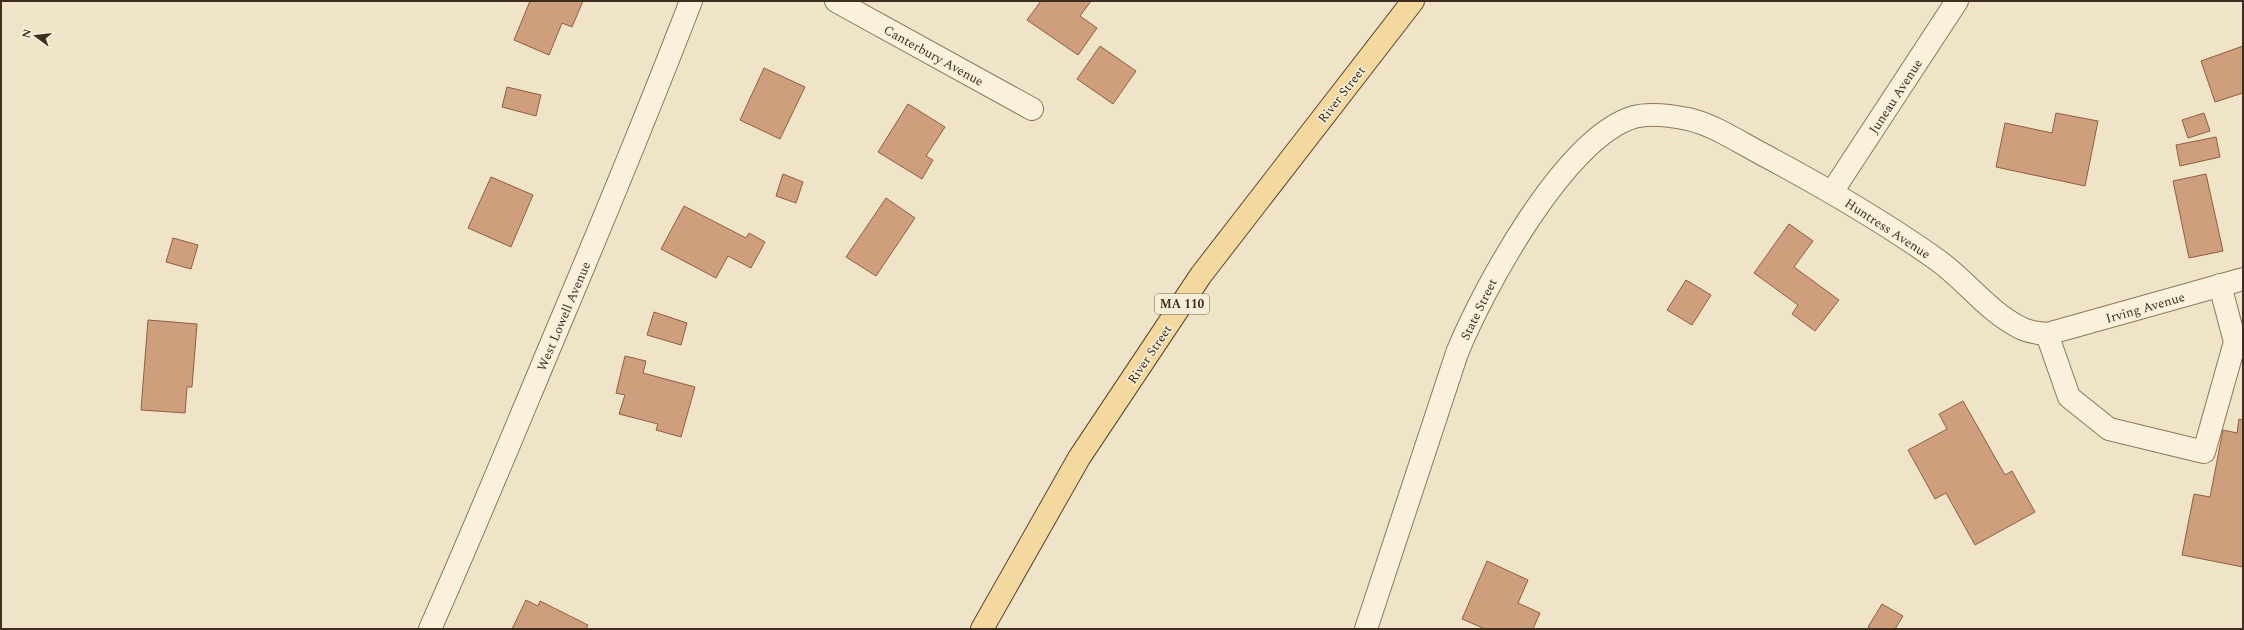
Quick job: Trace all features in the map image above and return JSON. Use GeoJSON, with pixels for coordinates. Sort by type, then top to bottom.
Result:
{"type":"FeatureCollection","features":[{"type":"Feature","properties":{"kind":"main road","name":"River Street"},"geometry":{"type":"LineString","coordinates":[[982,629],[1079,458],[1201,275],[1413,1]]}},
{"type":"Feature","properties":{"kind":"street","name":"West Lowell Avenue"},"geometry":{"type":"LineString","coordinates":[[430,629],[465,551],[658,87],[691,1]]}},
{"type":"Feature","properties":{"kind":"street","name":"Canterbury Avenue"},"geometry":{"type":"LineString","coordinates":[[836,1],[1032,109]]}},
{"type":"Feature","properties":{"kind":"street","name":"Juneau Avenue"},"geometry":{"type":"LineString","coordinates":[[1832,192],[1957,1]]}},
{"type":"Feature","properties":{"kind":"street","name":"State Street"},"geometry":{"type":"LineString","coordinates":[[1366,629],[1457,353],[1471,319],[1516,237],[1560,178],[1587,148],[1611,127],[1635,117],[1660,116],[1689,119],[1719,131]]}},
{"type":"Feature","properties":{"kind":"street","name":"Huntress Avenue"},"geometry":{"type":"LineString","coordinates":[[1719,131],[1832,192],[1938,260],[2006,318],[2022,329],[2048,334]]}},
{"type":"Feature","properties":{"kind":"street","name":"Irving Avenue"},"geometry":{"type":"LineString","coordinates":[[2048,334],[2243,279]]}},
{"type":"Feature","properties":{"kind":"street"},"geometry":{"type":"LineString","coordinates":[[2048,334],[2069,397],[2109,430],[2204,452],[2235,342],[2220,285]]}},
{"type":"Feature","properties":{"kind":"building"},"geometry":{"type":"Polygon","coordinates":[[[530,1],[583,1],[572,27],[562,23],[549,55],[514,40],[530,1]]]}},
{"type":"Feature","properties":{"kind":"building"},"geometry":{"type":"Polygon","coordinates":[[[1041,1],[1091,1],[1080,16],[1097,28],[1078,55],[1027,20],[1041,1]]]}},
{"type":"Feature","properties":{"kind":"building"},"geometry":{"type":"Polygon","coordinates":[[[1100,46],[1136,71],[1113,104],[1077,79],[1100,46]]]}},
{"type":"Feature","properties":{"kind":"building"},"geometry":{"type":"Polygon","coordinates":[[[2243,46],[2243,93],[2215,102],[2201,61],[2243,46]]]}},
{"type":"Feature","properties":{"kind":"building"},"geometry":{"type":"Polygon","coordinates":[[[764,68],[805,87],[780,139],[740,120],[764,68]]]}},
{"type":"Feature","properties":{"kind":"building"},"geometry":{"type":"Polygon","coordinates":[[[507,87],[541,95],[536,116],[502,107],[507,87]]]}},
{"type":"Feature","properties":{"kind":"building"},"geometry":{"type":"Polygon","coordinates":[[[908,104],[945,127],[926,156],[933,160],[922,179],[878,152],[908,104]]]}},
{"type":"Feature","properties":{"kind":"building"},"geometry":{"type":"Polygon","coordinates":[[[2056,113],[2098,121],[2085,186],[1996,167],[2005,123],[2052,133],[2056,113]]]}},
{"type":"Feature","properties":{"kind":"building"},"geometry":{"type":"Polygon","coordinates":[[[2204,113],[2210,131],[2188,138],[2182,120],[2204,113]]]}},
{"type":"Feature","properties":{"kind":"building"},"geometry":{"type":"Polygon","coordinates":[[[2216,137],[2220,157],[2180,166],[2176,145],[2216,137]]]}},
{"type":"Feature","properties":{"kind":"building"},"geometry":{"type":"Polygon","coordinates":[[[783,174],[803,182],[796,203],[776,196],[783,174]]]}},
{"type":"Feature","properties":{"kind":"building"},"geometry":{"type":"Polygon","coordinates":[[[2206,174],[2223,251],[2189,258],[2173,181],[2206,174]]]}},
{"type":"Feature","properties":{"kind":"building"},"geometry":{"type":"Polygon","coordinates":[[[491,177],[533,195],[511,247],[468,228],[491,177]]]}},
{"type":"Feature","properties":{"kind":"building"},"geometry":{"type":"Polygon","coordinates":[[[886,198],[915,218],[876,276],[846,257],[886,198]]]}},
{"type":"Feature","properties":{"kind":"building"},"geometry":{"type":"Polygon","coordinates":[[[684,206],[746,238],[749,233],[765,242],[751,268],[728,256],[716,278],[661,249],[684,206]]]}},
{"type":"Feature","properties":{"kind":"building"},"geometry":{"type":"Polygon","coordinates":[[[1789,224],[1813,241],[1794,267],[1839,300],[1815,331],[1792,314],[1798,305],[1754,273],[1789,224]]]}},
{"type":"Feature","properties":{"kind":"building"},"geometry":{"type":"Polygon","coordinates":[[[173,238],[198,245],[191,269],[166,262],[173,238]]]}},
{"type":"Feature","properties":{"kind":"building"},"geometry":{"type":"Polygon","coordinates":[[[1686,280],[1711,295],[1692,325],[1667,310],[1686,280]]]}},
{"type":"Feature","properties":{"kind":"building"},"geometry":{"type":"Polygon","coordinates":[[[654,312],[687,323],[681,345],[647,335],[654,312]]]}},
{"type":"Feature","properties":{"kind":"building"},"geometry":{"type":"Polygon","coordinates":[[[148,320],[197,324],[192,387],[187,387],[185,413],[141,410],[148,320]]]}},
{"type":"Feature","properties":{"kind":"building"},"geometry":{"type":"Polygon","coordinates":[[[625,356],[646,361],[643,373],[695,387],[681,437],[656,430],[658,424],[619,414],[625,395],[616,393],[625,356]]]}},
{"type":"Feature","properties":{"kind":"building"},"geometry":{"type":"Polygon","coordinates":[[[1963,401],[2005,475],[2012,471],[2035,512],[1975,545],[1946,493],[1935,499],[1908,450],[1947,429],[1939,414],[1963,401]]]}},
{"type":"Feature","properties":{"kind":"building"},"geometry":{"type":"Polygon","coordinates":[[[2239,419],[2243,420],[2243,567],[2182,555],[2194,494],[2210,497],[2223,430],[2237,433],[2239,419]]]}},
{"type":"Feature","properties":{"kind":"building"},"geometry":{"type":"Polygon","coordinates":[[[1487,561],[1528,580],[1518,603],[1540,613],[1533,629],[1485,629],[1462,619],[1487,561]]]}},
{"type":"Feature","properties":{"kind":"building"},"geometry":{"type":"Polygon","coordinates":[[[526,600],[538,606],[540,601],[588,625],[586,629],[512,629],[526,600]]]}},
{"type":"Feature","properties":{"kind":"building"},"geometry":{"type":"Polygon","coordinates":[[[1882,604],[1903,616],[1895,629],[1872,629],[1868,627],[1882,604]]]}}]}
